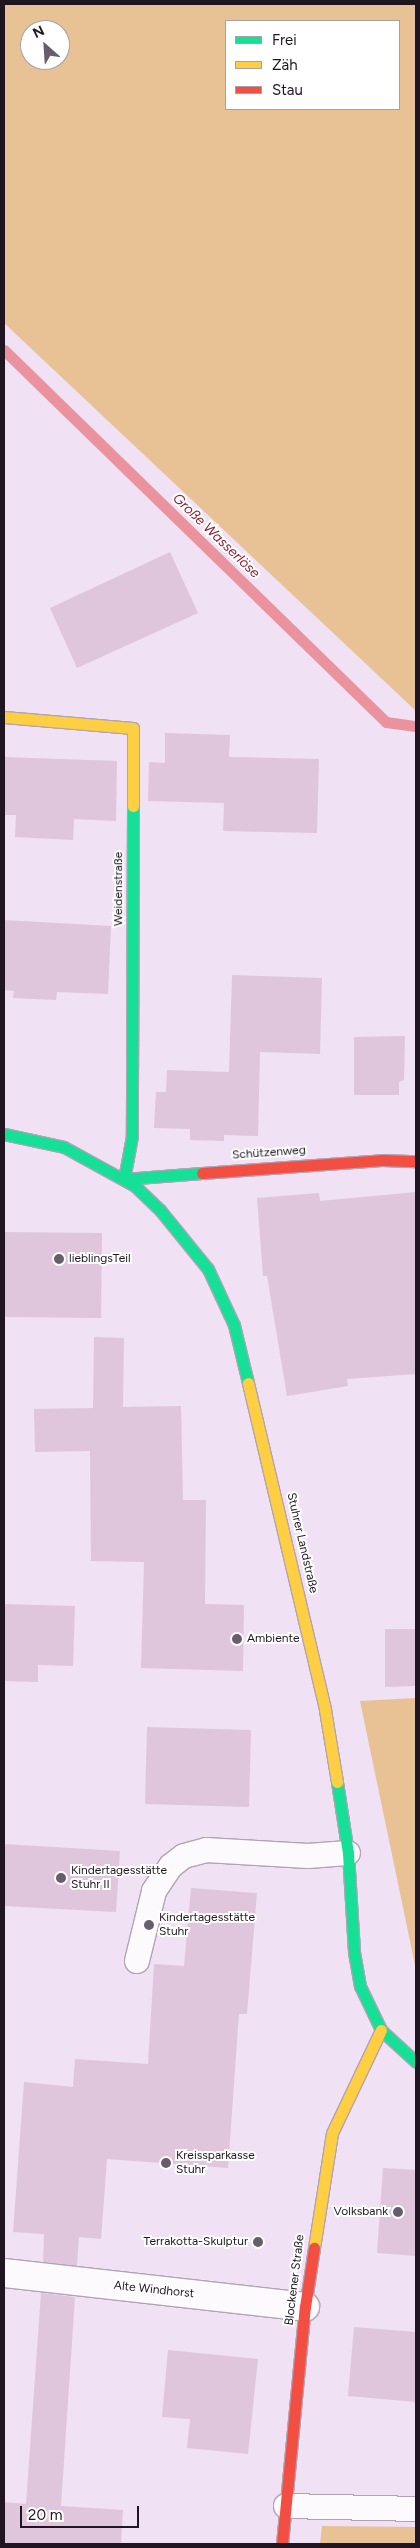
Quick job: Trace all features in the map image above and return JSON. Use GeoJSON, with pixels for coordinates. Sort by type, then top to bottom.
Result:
{"type":"FeatureCollection","features":[{"type":"Feature","properties":{"kind":"street","name":"Weidenstraße"},"geometry":{"type":"LineString","coordinates":[[4,717],[133,728],[132,1136],[124,1179]]}},
{"type":"Feature","properties":{"kind":"street","name":"Stuhrer Landstraße"},"geometry":{"type":"LineString","coordinates":[[4,1134],[64,1147],[124,1179],[160,1210],[208,1269],[234,1325],[325,1710],[348,1853],[357,1972],[369,2009],[381,2030],[416,2062]]}},
{"type":"Feature","properties":{"kind":"street","name":"Schützenweg"},"geometry":{"type":"LineString","coordinates":[[124,1179],[382,1160],[416,1161]]}},
{"type":"Feature","properties":{"kind":"street","name":"Blockener Straße"},"geometry":{"type":"LineString","coordinates":[[282,2544],[305,2307],[332,2133],[381,2030]]}},
{"type":"Feature","properties":{"kind":"street","name":"Alte Windhorst"},"geometry":{"type":"LineString","coordinates":[[4,2273],[305,2307]]}},
{"type":"Feature","properties":{"kind":"lane"},"geometry":{"type":"LineString","coordinates":[[137,1961],[154,1891],[171,1866],[184,1856],[206,1850],[308,1856],[348,1853]]}},
{"type":"Feature","properties":{"kind":"lane"},"geometry":{"type":"LineString","coordinates":[[286,2506],[416,2509]]}},
{"type":"Feature","properties":{"kind":"shaded area"},"geometry":{"type":"Polygon","coordinates":[[[4,4],[416,4],[416,711],[4,323],[4,4]]]}},
{"type":"Feature","properties":{"kind":"shaded area"},"geometry":{"type":"Polygon","coordinates":[[[416,1698],[416,1970],[360,1701],[416,1698]]]}},
{"type":"Feature","properties":{"kind":"shaded area"},"geometry":{"type":"Polygon","coordinates":[[[322,2526],[416,2527],[416,2544],[320,2544],[322,2526]]]}},
{"type":"Feature","properties":{"kind":"building"},"geometry":{"type":"Polygon","coordinates":[[[170,552],[198,613],[77,668],[50,608],[170,552]]]}},
{"type":"Feature","properties":{"kind":"building"},"geometry":{"type":"Polygon","coordinates":[[[165,733],[230,735],[229,757],[319,759],[317,833],[223,831],[224,803],[148,801],[149,762],[165,763],[165,733]]]}},
{"type":"Feature","properties":{"kind":"building"},"geometry":{"type":"Polygon","coordinates":[[[4,757],[117,761],[116,821],[74,819],[73,840],[15,837],[16,815],[4,815],[4,757]]]}},
{"type":"Feature","properties":{"kind":"building"},"geometry":{"type":"Polygon","coordinates":[[[4,920],[111,926],[108,994],[57,992],[56,1000],[13,998],[14,991],[4,990],[4,920]]]}},
{"type":"Feature","properties":{"kind":"building"},"geometry":{"type":"Polygon","coordinates":[[[232,975],[322,978],[320,1054],[260,1052],[258,1136],[224,1135],[224,1141],[190,1140],[190,1129],[154,1128],[156,1092],[166,1092],[167,1070],[229,1072],[232,975]]]}},
{"type":"Feature","properties":{"kind":"building"},"geometry":{"type":"Polygon","coordinates":[[[405,1036],[404,1080],[399,1082],[399,1095],[354,1095],[354,1037],[405,1036]]]}},
{"type":"Feature","properties":{"kind":"building"},"geometry":{"type":"Polygon","coordinates":[[[416,1192],[416,1374],[347,1379],[348,1386],[287,1396],[267,1276],[263,1276],[257,1198],[319,1193],[320,1201],[416,1192]]]}},
{"type":"Feature","properties":{"kind":"building"},"geometry":{"type":"Polygon","coordinates":[[[4,1232],[102,1233],[101,1318],[4,1317],[4,1232]]]}},
{"type":"Feature","properties":{"kind":"building"},"geometry":{"type":"Polygon","coordinates":[[[94,1337],[124,1338],[123,1407],[181,1406],[183,1500],[206,1500],[205,1604],[244,1605],[243,1671],[141,1668],[144,1562],[91,1561],[90,1451],[35,1452],[34,1409],[93,1408],[94,1337]]]}},
{"type":"Feature","properties":{"kind":"building"},"geometry":{"type":"Polygon","coordinates":[[[4,1604],[75,1606],[73,1666],[38,1665],[38,1682],[4,1681],[4,1604]]]}},
{"type":"Feature","properties":{"kind":"building"},"geometry":{"type":"Polygon","coordinates":[[[385,1629],[416,1629],[416,1686],[385,1687],[385,1629]]]}},
{"type":"Feature","properties":{"kind":"building"},"geometry":{"type":"Polygon","coordinates":[[[147,1727],[251,1730],[249,1807],[145,1804],[147,1727]]]}},
{"type":"Feature","properties":{"kind":"building","name":"Kindertagesstätte Stuhr II"},"geometry":{"type":"Polygon","coordinates":[[[4,1844],[120,1851],[116,1912],[4,1906],[4,1844]]]}},
{"type":"Feature","properties":{"kind":"building"},"geometry":{"type":"Polygon","coordinates":[[[191,1888],[257,1893],[247,2014],[239,2014],[228,2168],[107,2159],[101,2239],[79,2237],[77,2266],[43,2262],[44,2234],[13,2232],[24,2082],[73,2087],[75,2059],[148,2064],[154,1964],[184,1966],[191,1888]]]}},
{"type":"Feature","properties":{"kind":"building","name":"Volksbank"},"geometry":{"type":"Polygon","coordinates":[[[383,2168],[416,2170],[416,2256],[377,2253],[383,2168]]]}},
{"type":"Feature","properties":{"kind":"building"},"geometry":{"type":"Polygon","coordinates":[[[41,2293],[75,2297],[61,2506],[123,2510],[121,2544],[4,2544],[4,2502],[26,2504],[41,2293]]]}},
{"type":"Feature","properties":{"kind":"building"},"geometry":{"type":"Polygon","coordinates":[[[354,2327],[416,2332],[416,2402],[348,2396],[354,2327]]]}},
{"type":"Feature","properties":{"kind":"building"},"geometry":{"type":"Polygon","coordinates":[[[168,2350],[258,2359],[248,2454],[187,2448],[190,2419],[162,2417],[168,2350]]]}},
{"type":"Feature","properties":{"kind":"waterway","name":"Große Wasserlöse"},"geometry":{"type":"LineString","coordinates":[[4,350],[386,722],[416,726]]}},
{"type":"Feature","properties":{"kind":"traffic: fast"},"geometry":{"type":"LineString","coordinates":[[133,806],[132,1136],[124,1179],[202,1173]]}},
{"type":"Feature","properties":{"kind":"traffic: fast"},"geometry":{"type":"LineString","coordinates":[[4,1134],[64,1147],[135,1186],[160,1210],[208,1269],[234,1325],[248,1383]]}},
{"type":"Feature","properties":{"kind":"traffic: fast"},"geometry":{"type":"LineString","coordinates":[[337,1782],[348,1853],[354,1952],[360,1986],[381,2030],[416,2062]]}},
{"type":"Feature","properties":{"kind":"traffic: slow"},"geometry":{"type":"LineString","coordinates":[[4,717],[133,728],[133,806]]}},
{"type":"Feature","properties":{"kind":"traffic: slow"},"geometry":{"type":"LineString","coordinates":[[248,1383],[325,1710],[337,1782]]}},
{"type":"Feature","properties":{"kind":"traffic: slow"},"geometry":{"type":"LineString","coordinates":[[314,2248],[332,2133],[381,2030]]}},
{"type":"Feature","properties":{"kind":"traffic: jam"},"geometry":{"type":"LineString","coordinates":[[202,1173],[382,1160],[416,1161]]}},
{"type":"Feature","properties":{"kind":"traffic: jam"},"geometry":{"type":"LineString","coordinates":[[282,2544],[305,2307],[314,2248]]}},
{"type":"Feature","properties":{"kind":"place","name":"lieblingsTeil"},"geometry":{"type":"Point","coordinates":[59,1259]}},
{"type":"Feature","properties":{"kind":"place","name":"Ambiente"},"geometry":{"type":"Point","coordinates":[237,1639]}},
{"type":"Feature","properties":{"kind":"place","name":"Kindertagesstätte Stuhr II"},"geometry":{"type":"Point","coordinates":[61,1878]}},
{"type":"Feature","properties":{"kind":"place","name":"Kindertagesstätte Stuhr"},"geometry":{"type":"Point","coordinates":[149,1925]}},
{"type":"Feature","properties":{"kind":"place","name":"Kreissparkasse Stuhr"},"geometry":{"type":"Point","coordinates":[166,2163]}},
{"type":"Feature","properties":{"kind":"place","name":"Volksbank"},"geometry":{"type":"Point","coordinates":[398,2212]}},
{"type":"Feature","properties":{"kind":"place","name":"Terrakotta-Skulptur"},"geometry":{"type":"Point","coordinates":[258,2242]}}]}
